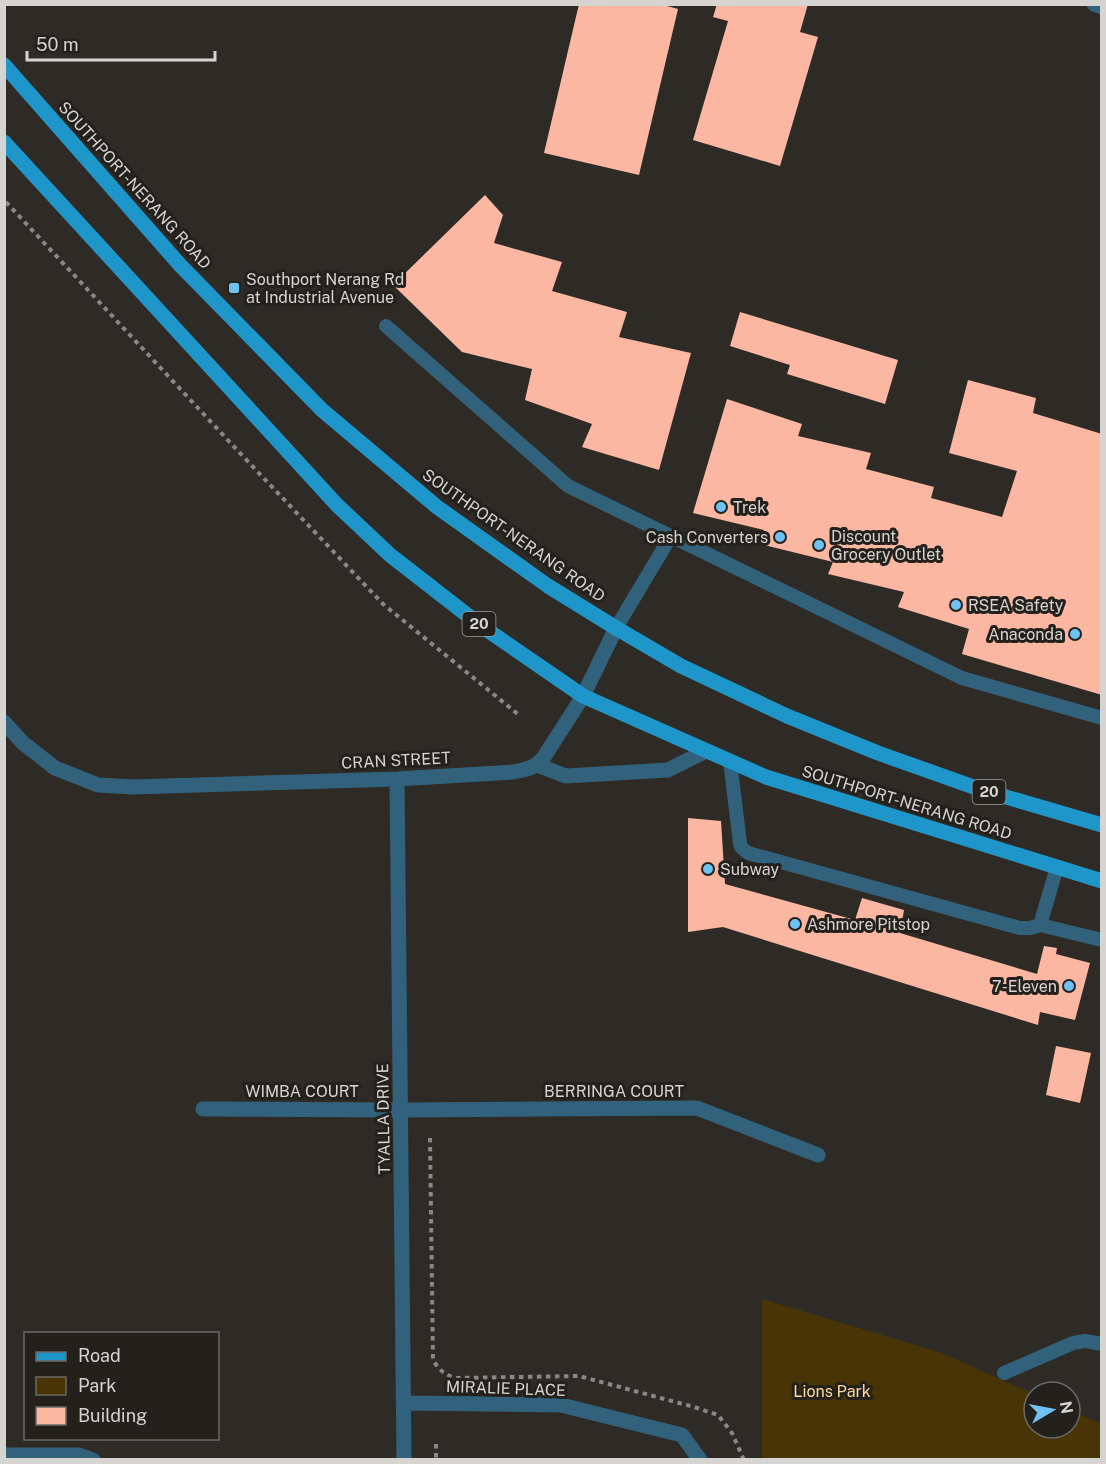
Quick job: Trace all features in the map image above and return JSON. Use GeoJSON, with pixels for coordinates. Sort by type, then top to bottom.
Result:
{"type":"FeatureCollection","features":[{"type":"Feature","properties":{"kind":"main road","name":"SOUTHPORT-NERANG ROAD"},"geometry":{"type":"LineString","coordinates":[[4,65],[180,265],[322,410],[437,507],[548,586],[681,666],[787,716],[878,753],[982,790],[1101,825]]}},
{"type":"Feature","properties":{"kind":"main road","name":"SOUTHPORT-NERANG ROAD"},"geometry":{"type":"LineString","coordinates":[[4,142],[337,505],[390,555],[480,625],[583,696],[766,777],[1101,881]]}},
{"type":"Feature","properties":{"kind":"street"},"geometry":{"type":"LineString","coordinates":[[1094,4],[1101,7]]}},
{"type":"Feature","properties":{"kind":"street"},"geometry":{"type":"LineString","coordinates":[[616,628],[583,696],[537,765],[566,776],[668,770],[706,751]]}},
{"type":"Feature","properties":{"kind":"street","name":"CRAN STREET"},"geometry":{"type":"LineString","coordinates":[[4,722],[23,742],[55,768],[98,785],[133,787],[397,779],[513,772],[537,765]]}},
{"type":"Feature","properties":{"kind":"street","name":"TYALLA DRIVE"},"geometry":{"type":"LineString","coordinates":[[397,779],[404,1460]]}},
{"type":"Feature","properties":{"kind":"street","name":"BERRINGA COURT"},"geometry":{"type":"LineString","coordinates":[[401,1110],[698,1108],[818,1155]]}},
{"type":"Feature","properties":{"kind":"street","name":"WIMBA COURT"},"geometry":{"type":"LineString","coordinates":[[203,1109],[401,1110]]}},
{"type":"Feature","properties":{"kind":"street","name":"MIRALIE PLACE"},"geometry":{"type":"LineString","coordinates":[[404,1403],[561,1405],[682,1435],[700,1460]]}},
{"type":"Feature","properties":{"kind":"street"},"geometry":{"type":"LineString","coordinates":[[4,1455],[78,1455],[93,1460]]}},
{"type":"Feature","properties":{"kind":"lane"},"geometry":{"type":"LineString","coordinates":[[386,326],[568,486],[962,678],[1101,718]]}},
{"type":"Feature","properties":{"kind":"lane"},"geometry":{"type":"LineString","coordinates":[[616,628],[671,536]]}},
{"type":"Feature","properties":{"kind":"lane"},"geometry":{"type":"LineString","coordinates":[[730,761],[740,843],[748,853],[1020,928],[1040,925],[1101,940]]}},
{"type":"Feature","properties":{"kind":"lane"},"geometry":{"type":"LineString","coordinates":[[1040,925],[1057,867]]}},
{"type":"Feature","properties":{"kind":"lane"},"geometry":{"type":"LineString","coordinates":[[1004,1373],[1073,1342],[1085,1341],[1101,1344]]}},
{"type":"Feature","properties":{"kind":"path"},"geometry":{"type":"LineString","coordinates":[[6,202],[383,604],[519,715]]}},
{"type":"Feature","properties":{"kind":"path"},"geometry":{"type":"LineString","coordinates":[[430,1138],[433,1360]]}},
{"type":"Feature","properties":{"kind":"path"},"geometry":{"type":"LineString","coordinates":[[436,1444],[436,1460]]}},
{"type":"Feature","properties":{"kind":"green space","name":"Lions Park"},"geometry":{"type":"Polygon","coordinates":[[[762,1299],[939,1352],[1022,1389],[1022,1440],[1082,1440],[1082,1415],[1101,1424],[1101,1459],[762,1459],[762,1299]]]}},
{"type":"Feature","properties":{"kind":"building"},"geometry":{"type":"Polygon","coordinates":[[[579,4],[660,4],[678,9],[639,175],[544,153],[579,4]]]}},
{"type":"Feature","properties":{"kind":"building"},"geometry":{"type":"Polygon","coordinates":[[[717,4],[808,4],[800,32],[818,37],[780,166],[693,140],[728,21],[713,17],[717,4]]]}},
{"type":"Feature","properties":{"kind":"building"},"geometry":{"type":"Polygon","coordinates":[[[485,195],[503,215],[494,243],[562,262],[552,291],[627,312],[619,337],[691,353],[659,470],[582,447],[592,424],[525,400],[532,369],[462,352],[393,285],[485,195]]]}},
{"type":"Feature","properties":{"kind":"building"},"geometry":{"type":"Polygon","coordinates":[[[740,312],[898,360],[885,404],[787,374],[790,365],[730,346],[740,312]]]}},
{"type":"Feature","properties":{"kind":"building"},"geometry":{"type":"Polygon","coordinates":[[[968,380],[1036,398],[1033,413],[1102,434],[1102,695],[962,654],[969,629],[898,607],[904,592],[828,574],[833,562],[760,544],[764,530],[693,513],[727,399],[802,424],[798,436],[871,453],[866,469],[934,487],[931,498],[1002,517],[1017,471],[949,453],[968,380]]]}},
{"type":"Feature","properties":{"kind":"building","name":"Ashmore Pitstop"},"geometry":{"type":"Polygon","coordinates":[[[688,818],[721,821],[725,884],[855,920],[862,898],[904,910],[900,933],[1037,974],[1044,946],[1057,948],[1056,954],[1090,963],[1075,1020],[1040,1012],[1038,1025],[723,927],[688,932],[688,818]]]}},
{"type":"Feature","properties":{"kind":"building"},"geometry":{"type":"Polygon","coordinates":[[[1056,1046],[1091,1053],[1080,1103],[1046,1095],[1056,1046]]]}},
{"type":"Feature","properties":{"kind":"place","name":"Southport Nerang Rd at Industrial Avenue"},"geometry":{"type":"Point","coordinates":[234,288]}},
{"type":"Feature","properties":{"kind":"place","name":"Trek"},"geometry":{"type":"Point","coordinates":[721,507]}},
{"type":"Feature","properties":{"kind":"place","name":"Cash Converters"},"geometry":{"type":"Point","coordinates":[780,537]}},
{"type":"Feature","properties":{"kind":"place","name":"Discount Grocery Outlet"},"geometry":{"type":"Point","coordinates":[819,545]}},
{"type":"Feature","properties":{"kind":"place","name":"RSEA Safety"},"geometry":{"type":"Point","coordinates":[956,605]}},
{"type":"Feature","properties":{"kind":"place","name":"Anaconda"},"geometry":{"type":"Point","coordinates":[1075,634]}},
{"type":"Feature","properties":{"kind":"place","name":"Subway"},"geometry":{"type":"Point","coordinates":[708,869]}},
{"type":"Feature","properties":{"kind":"place","name":"Ashmore Pitstop"},"geometry":{"type":"Point","coordinates":[795,924]}},
{"type":"Feature","properties":{"kind":"place","name":"7-Eleven"},"geometry":{"type":"Point","coordinates":[1069,986]}}]}
